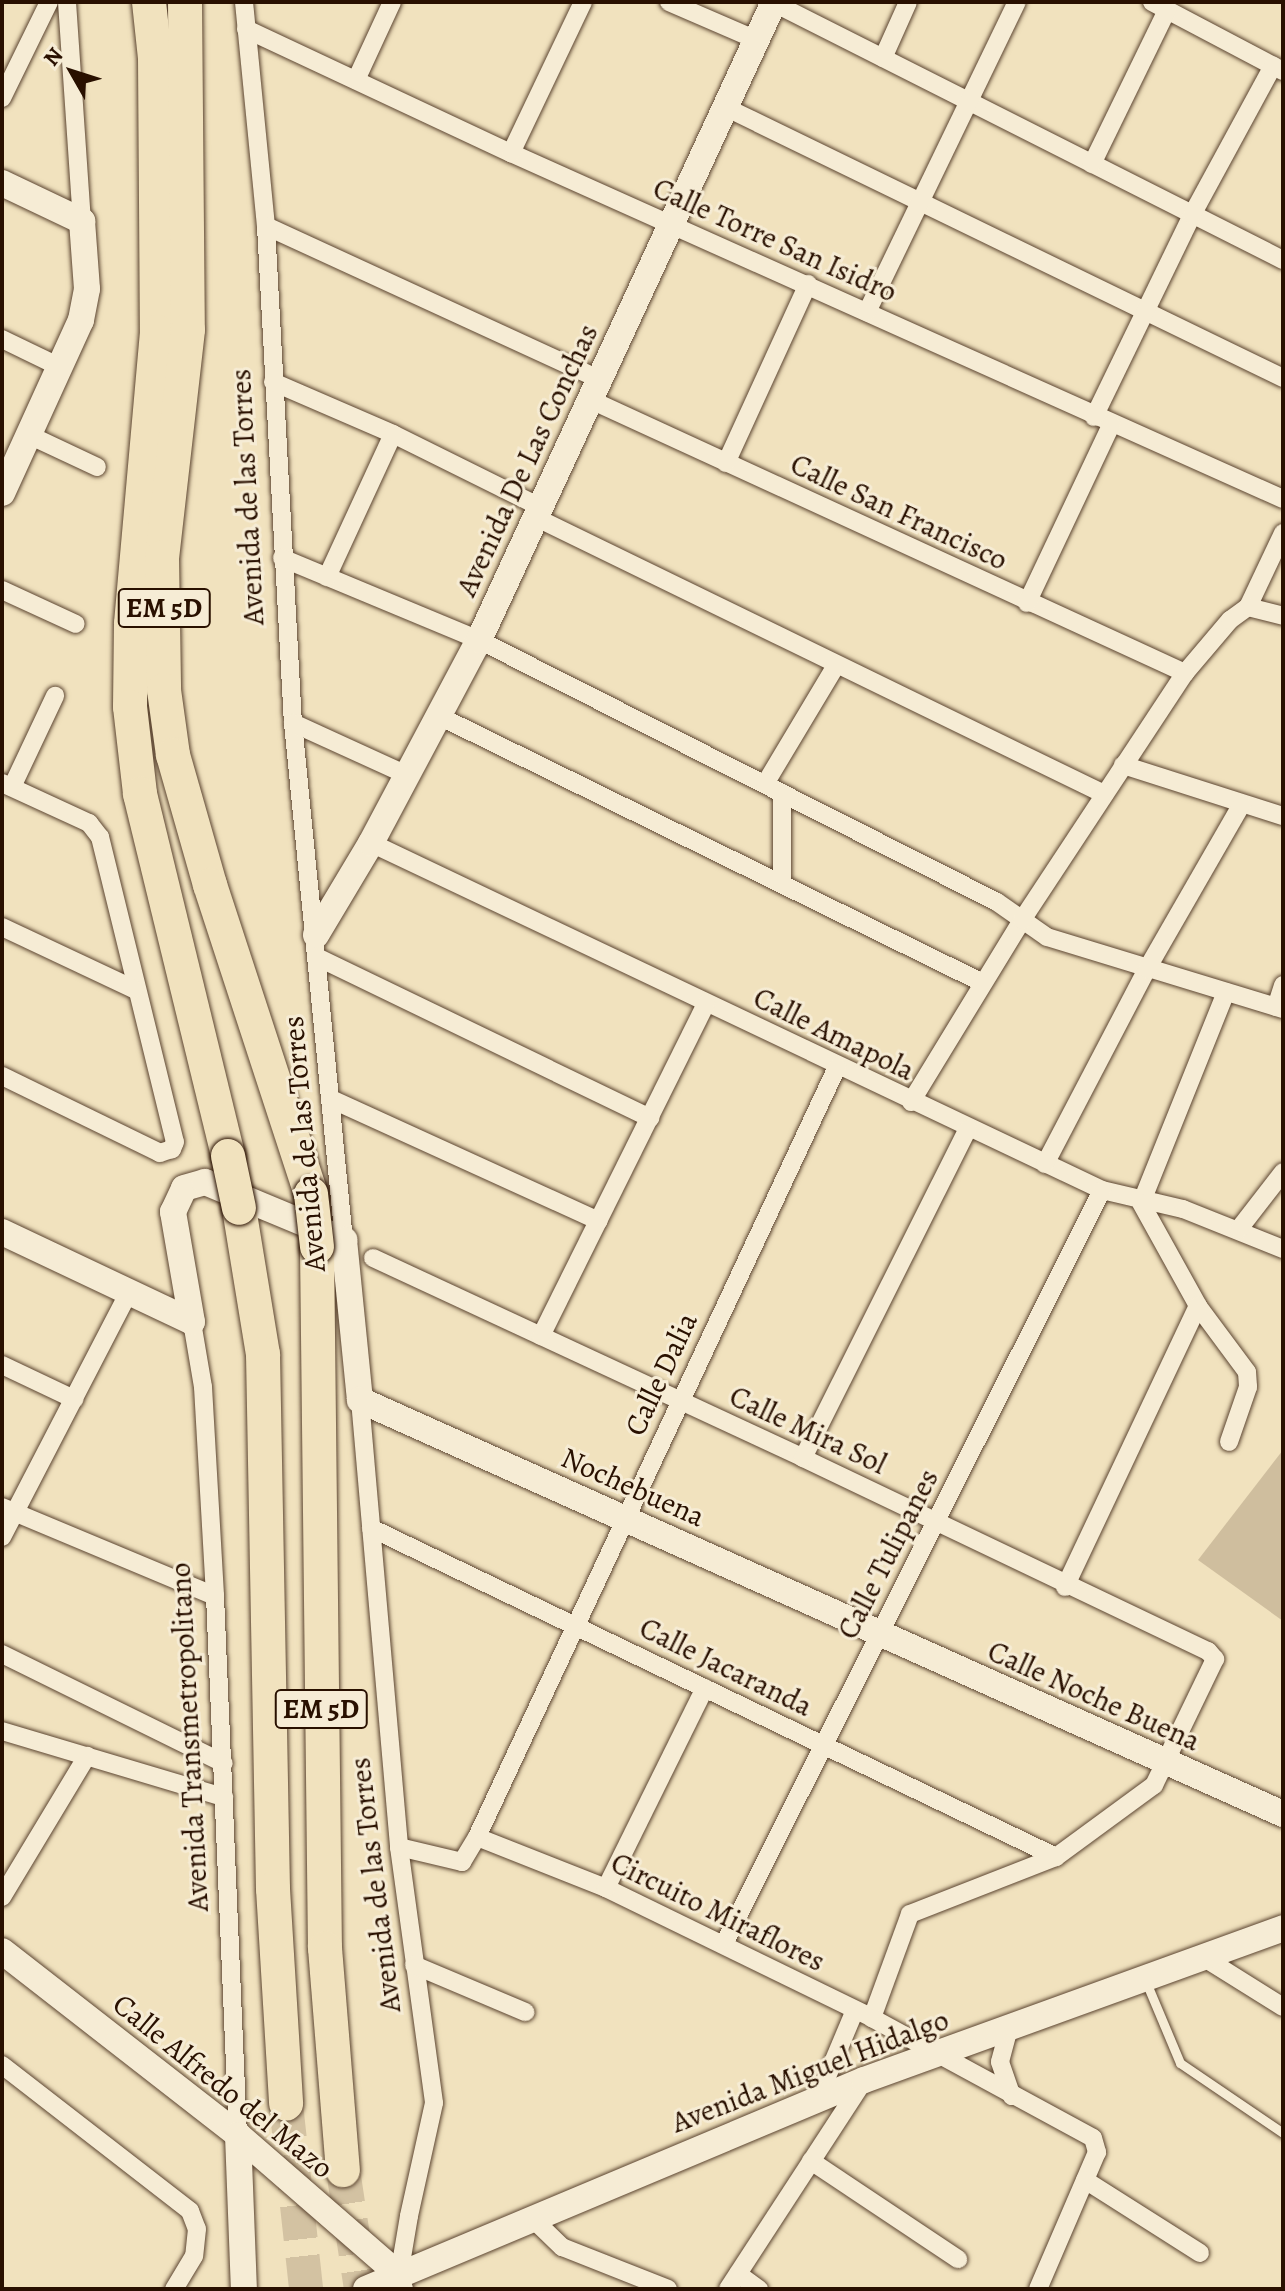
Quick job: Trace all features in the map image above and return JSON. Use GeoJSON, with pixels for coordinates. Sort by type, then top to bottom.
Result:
{"type":"FeatureCollection","features":[{"type":"Feature","properties":{"kind":"highway","name":"EM 5D"},"geometry":{"type":"LineString","coordinates":[[149,2],[155,73],[157,332],[131,624],[130,707],[140,794],[228,1156],[263,1354],[273,1889],[286,2104]]}},
{"type":"Feature","properties":{"kind":"highway","name":"EM 5D"},"geometry":{"type":"LineString","coordinates":[[185,2],[188,330],[162,557],[164,690],[173,755],[210,885],[311,1194],[331,1244],[325,1948],[343,2170]]}},
{"type":"Feature","properties":{"kind":"street"},"geometry":{"type":"LineString","coordinates":[[2,98],[49,2]]}},
{"type":"Feature","properties":{"kind":"street"},"geometry":{"type":"LineString","coordinates":[[2,493],[87,303],[67,2]]}},
{"type":"Feature","properties":{"kind":"street","name":"Avenida de las Torres"},"geometry":{"type":"LineString","coordinates":[[244,2],[266,226],[293,723],[318,946],[331,1099],[331,1244],[360,1400],[399,1847],[434,2103],[402,2282]]}},
{"type":"Feature","properties":{"kind":"street"},"geometry":{"type":"LineString","coordinates":[[356,80],[392,2]]}},
{"type":"Feature","properties":{"kind":"street"},"geometry":{"type":"LineString","coordinates":[[511,153],[583,2]]}},
{"type":"Feature","properties":{"kind":"street"},"geometry":{"type":"LineString","coordinates":[[669,2],[757,40]]}},
{"type":"Feature","properties":{"kind":"street"},"geometry":{"type":"LineString","coordinates":[[883,58],[908,2]]}},
{"type":"Feature","properties":{"kind":"street"},"geometry":{"type":"LineString","coordinates":[[867,312],[1017,2]]}},
{"type":"Feature","properties":{"kind":"street"},"geometry":{"type":"LineString","coordinates":[[774,3],[1283,260]]}},
{"type":"Feature","properties":{"kind":"street","name":"Avenida De Las Conchas"},"geometry":{"type":"LineString","coordinates":[[318,946],[479,640],[774,3]]}},
{"type":"Feature","properties":{"kind":"street"},"geometry":{"type":"LineString","coordinates":[[1027,603],[1144,311],[1192,215],[1278,68],[1160,6],[1092,164]]}},
{"type":"Feature","properties":{"kind":"street","name":"Calle Torre San Isidro"},"geometry":{"type":"LineString","coordinates":[[246,29],[511,153],[674,223],[1102,421],[1283,499]]}},
{"type":"Feature","properties":{"kind":"street"},"geometry":{"type":"LineString","coordinates":[[727,108],[1283,378]]}},
{"type":"Feature","properties":{"kind":"street"},"geometry":{"type":"LineString","coordinates":[[2,183],[82,221]]}},
{"type":"Feature","properties":{"kind":"street","name":"Calle San Francisco"},"geometry":{"type":"LineString","coordinates":[[266,226],[595,390],[726,463],[1185,673]]}},
{"type":"Feature","properties":{"kind":"street"},"geometry":{"type":"LineString","coordinates":[[726,463],[808,284]]}},
{"type":"Feature","properties":{"kind":"street"},"geometry":{"type":"LineString","coordinates":[[2,339],[60,367]]}},
{"type":"Feature","properties":{"kind":"street"},"geometry":{"type":"LineString","coordinates":[[273,382],[393,434],[835,667],[1104,794]]}},
{"type":"Feature","properties":{"kind":"street"},"geometry":{"type":"LineString","coordinates":[[327,577],[393,434]]}},
{"type":"Feature","properties":{"kind":"street"},"geometry":{"type":"LineString","coordinates":[[29,435],[97,467]]}},
{"type":"Feature","properties":{"kind":"street"},"geometry":{"type":"LineString","coordinates":[[911,1102],[1022,920],[1185,673],[1230,620],[1248,607],[1283,533]]}},
{"type":"Feature","properties":{"kind":"street"},"geometry":{"type":"LineString","coordinates":[[282,558],[479,640],[997,902],[1047,937],[1279,1008],[1283,985]]}},
{"type":"Feature","properties":{"kind":"street"},"geometry":{"type":"LineString","coordinates":[[2,590],[76,624]]}},
{"type":"Feature","properties":{"kind":"street"},"geometry":{"type":"LineString","coordinates":[[1248,607],[1283,616]]}},
{"type":"Feature","properties":{"kind":"street"},"geometry":{"type":"LineString","coordinates":[[765,784],[835,667]]}},
{"type":"Feature","properties":{"kind":"street"},"geometry":{"type":"LineString","coordinates":[[2,1076],[160,1153],[172,1149],[175,1134],[134,989],[95,828],[7,785],[55,696]]}},
{"type":"Feature","properties":{"kind":"street"},"geometry":{"type":"LineString","coordinates":[[439,716],[983,983]]}},
{"type":"Feature","properties":{"kind":"street"},"geometry":{"type":"LineString","coordinates":[[293,723],[407,775]]}},
{"type":"Feature","properties":{"kind":"street"},"geometry":{"type":"LineString","coordinates":[[1123,765],[1283,816]]}},
{"type":"Feature","properties":{"kind":"street"},"geometry":{"type":"LineString","coordinates":[[782,793],[782,884]]}},
{"type":"Feature","properties":{"kind":"street"},"geometry":{"type":"LineString","coordinates":[[1045,1164],[1147,969],[1242,804]]}},
{"type":"Feature","properties":{"kind":"street","name":"Calle Amapola"},"geometry":{"type":"LineString","coordinates":[[371,843],[837,1067],[1102,1190],[1141,1203],[1183,1209],[1283,1249]]}},
{"type":"Feature","properties":{"kind":"street"},"geometry":{"type":"LineString","coordinates":[[2,927],[134,989]]}},
{"type":"Feature","properties":{"kind":"street"},"geometry":{"type":"LineString","coordinates":[[318,946],[650,1118]]}},
{"type":"Feature","properties":{"kind":"street"},"geometry":{"type":"LineString","coordinates":[[1226,992],[1141,1203],[1198,1306],[1247,1372],[1248,1387],[1229,1442]]}},
{"type":"Feature","properties":{"kind":"street"},"geometry":{"type":"LineString","coordinates":[[541,1336],[706,1004]]}},
{"type":"Feature","properties":{"kind":"street","name":"Calle Dalia"},"geometry":{"type":"LineString","coordinates":[[477,1837],[837,1067]]}},
{"type":"Feature","properties":{"kind":"street"},"geometry":{"type":"LineString","coordinates":[[331,1099],[599,1221]]}},
{"type":"Feature","properties":{"kind":"street"},"geometry":{"type":"LineString","coordinates":[[803,1458],[968,1129]]}},
{"type":"Feature","properties":{"kind":"street"},"geometry":{"type":"LineString","coordinates":[[1239,1229],[1283,1172]]}},
{"type":"Feature","properties":{"kind":"street","name":"Avenida Transmetropolitano"},"geometry":{"type":"LineString","coordinates":[[244,2289],[224,1763],[203,1387],[173,1212],[184,1188],[205,1182],[331,1244]]}},
{"type":"Feature","properties":{"kind":"street","name":"Calle Tulipanes"},"geometry":{"type":"LineString","coordinates":[[724,1944],[1102,1190]]}},
{"type":"Feature","properties":{"kind":"street"},"geometry":{"type":"LineString","coordinates":[[2,1232],[192,1322]]}},
{"type":"Feature","properties":{"kind":"street","name":"Calle Mira Sol"},"geometry":{"type":"LineString","coordinates":[[373,1258],[803,1458],[1065,1587],[1208,1651],[1215,1659],[1168,1763]]}},
{"type":"Feature","properties":{"kind":"street"},"geometry":{"type":"LineString","coordinates":[[2,1537],[8,1510],[74,1399],[129,1292]]}},
{"type":"Feature","properties":{"kind":"street"},"geometry":{"type":"LineString","coordinates":[[1065,1587],[1198,1306]]}},
{"type":"Feature","properties":{"kind":"street"},"geometry":{"type":"LineString","coordinates":[[2,1365],[74,1399]]}},
{"type":"Feature","properties":{"kind":"street","name":"Nochebuena"},"geometry":{"type":"LineString","coordinates":[[360,1400],[624,1517],[878,1636]]}},
{"type":"Feature","properties":{"kind":"street"},"geometry":{"type":"LineString","coordinates":[[8,1510],[215,1596]]}},
{"type":"Feature","properties":{"kind":"street","name":"Calle Jacaranda"},"geometry":{"type":"LineString","coordinates":[[371,1528],[1056,1857]]}},
{"type":"Feature","properties":{"kind":"street","name":"Calle Noche Buena"},"geometry":{"type":"LineString","coordinates":[[878,1636],[1283,1814]]}},
{"type":"Feature","properties":{"kind":"street"},"geometry":{"type":"LineString","coordinates":[[2,1654],[224,1763]]}},
{"type":"Feature","properties":{"kind":"street"},"geometry":{"type":"LineString","coordinates":[[606,1888],[705,1688]]}},
{"type":"Feature","properties":{"kind":"street"},"geometry":{"type":"LineString","coordinates":[[2,1731],[224,1797]]}},
{"type":"Feature","properties":{"kind":"street"},"geometry":{"type":"LineString","coordinates":[[2,1897],[87,1756]]}},
{"type":"Feature","properties":{"kind":"street"},"geometry":{"type":"LineString","coordinates":[[872,2018],[910,1914],[1056,1857],[1154,1785],[1168,1763]]}},
{"type":"Feature","properties":{"kind":"street"},"geometry":{"type":"LineString","coordinates":[[399,1847],[462,1862],[477,1837]]}},
{"type":"Feature","properties":{"kind":"street","name":"Circuito Miraflores"},"geometry":{"type":"LineString","coordinates":[[477,1837],[606,1888],[724,1944],[872,2018],[1098,2144],[1085,2180]]}},
{"type":"Feature","properties":{"kind":"street","name":"Avenida Miguel Hidalgo"},"geometry":{"type":"LineString","coordinates":[[366,2289],[402,2282],[532,2218],[818,2098],[1283,1928]]}},
{"type":"Feature","properties":{"kind":"street","name":"Calle Alfredo del Mazo"},"geometry":{"type":"LineString","coordinates":[[2,1951],[238,2135],[402,2282]]}},
{"type":"Feature","properties":{"kind":"street"},"geometry":{"type":"LineString","coordinates":[[1203,1957],[1283,2007]]}},
{"type":"Feature","properties":{"kind":"street"},"geometry":{"type":"LineString","coordinates":[[414,1965],[525,2012]]}},
{"type":"Feature","properties":{"kind":"street"},"geometry":{"type":"LineString","coordinates":[[818,2098],[855,2010]]}},
{"type":"Feature","properties":{"kind":"street"},"geometry":{"type":"LineString","coordinates":[[1009,2028],[1000,2062],[1012,2096]]}},
{"type":"Feature","properties":{"kind":"street"},"geometry":{"type":"LineString","coordinates":[[2,2065],[190,2211],[197,2240],[179,2287]]}},
{"type":"Feature","properties":{"kind":"street"},"geometry":{"type":"LineString","coordinates":[[759,2289],[733,2282],[864,2080]]}},
{"type":"Feature","properties":{"kind":"street"},"geometry":{"type":"LineString","coordinates":[[811,2161],[958,2259]]}},
{"type":"Feature","properties":{"kind":"street"},"geometry":{"type":"LineString","coordinates":[[1038,2289],[1085,2180],[1200,2253]]}},
{"type":"Feature","properties":{"kind":"street"},"geometry":{"type":"LineString","coordinates":[[532,2218],[562,2247],[668,2289]]}},
{"type":"Feature","properties":{"kind":"lane"},"geometry":{"type":"LineString","coordinates":[[1144,1979],[1180,2063],[1283,2133]]}},
{"type":"Feature","properties":{"kind":"shaded area"},"geometry":{"type":"Polygon","coordinates":[[[1283,1450],[1283,1621],[1198,1560],[1283,1450]]]}},
{"type":"Feature","properties":{"kind":"tunnel"},"geometry":{"type":"LineString","coordinates":[[286,2104],[306,2289]]}},
{"type":"Feature","properties":{"kind":"tunnel"},"geometry":{"type":"LineString","coordinates":[[343,2170],[361,2289]]}}]}
